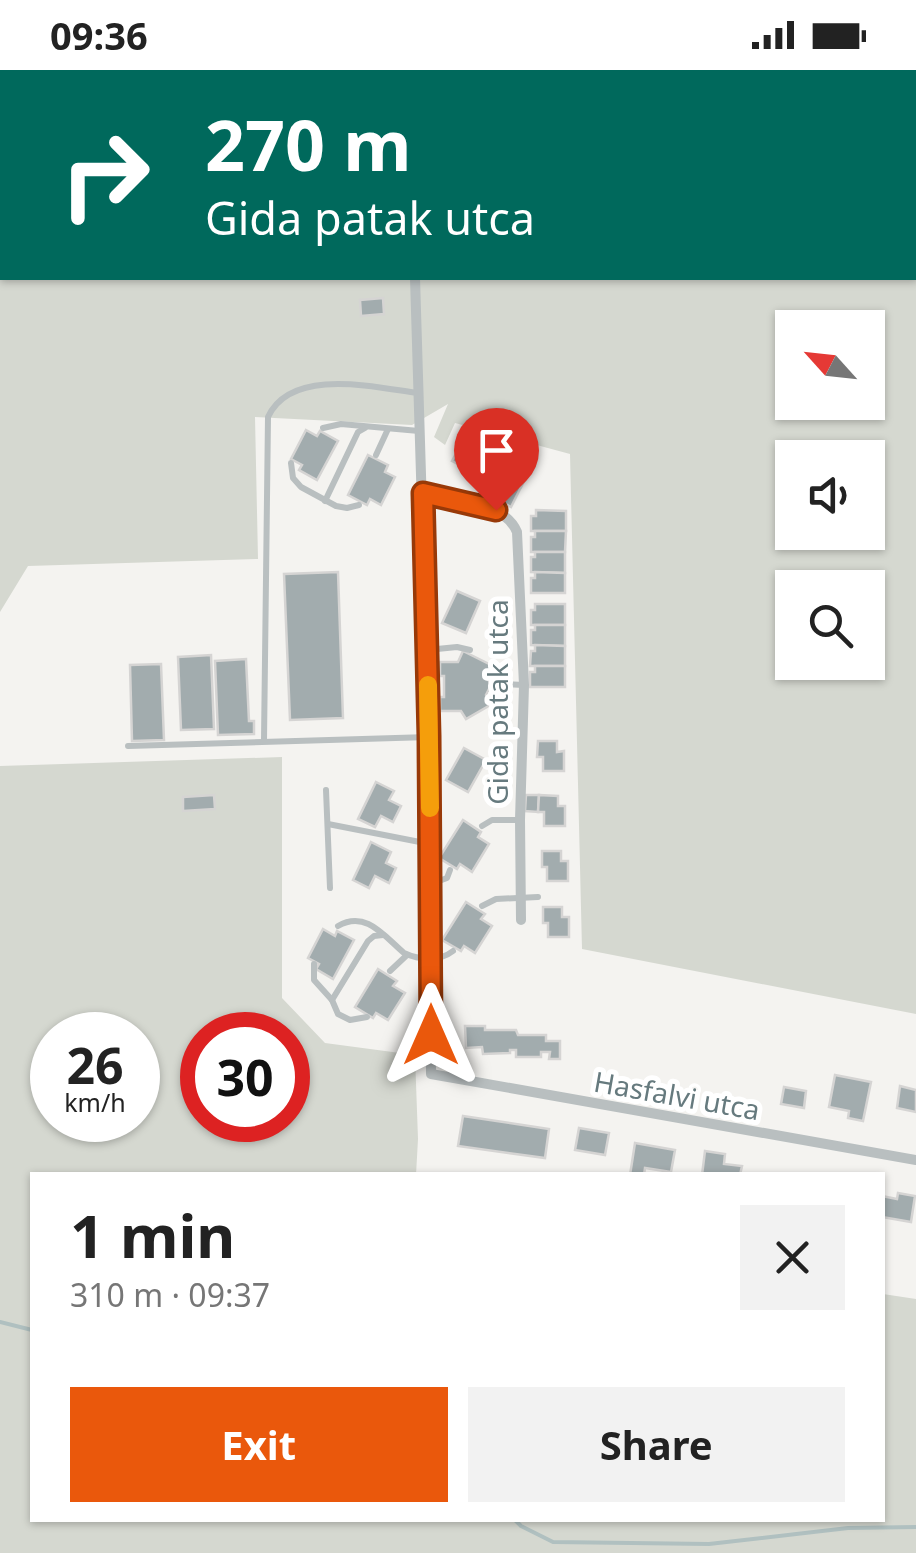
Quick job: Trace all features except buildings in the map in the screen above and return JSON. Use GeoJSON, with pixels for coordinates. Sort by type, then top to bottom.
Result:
{"type":"FeatureCollection","features":[{"type":"Feature","properties":{"kind":"street"},"geometry":{"type":"LineString","coordinates":[[415,280],[429,736],[430,960]]}},
{"type":"Feature","properties":{"kind":"street","name":"Gida patak utca"},"geometry":{"type":"LineString","coordinates":[[423,493],[496,510],[505,514],[517,532],[524,685],[520,920]]}},
{"type":"Feature","properties":{"kind":"street","name":"Hasfalvi utca"},"geometry":{"type":"LineString","coordinates":[[430,960],[431,1074],[916,1160]]}},
{"type":"Feature","properties":{"kind":"lane"},"geometry":{"type":"LineString","coordinates":[[264,740],[268,417],[285,396],[314,386],[348,385],[417,393]]}},
{"type":"Feature","properties":{"kind":"lane"},"geometry":{"type":"LineString","coordinates":[[324,428],[333,424],[419,430]]}},
{"type":"Feature","properties":{"kind":"lane"},"geometry":{"type":"LineString","coordinates":[[325,500],[358,432],[367,428]]}},
{"type":"Feature","properties":{"kind":"lane"},"geometry":{"type":"LineString","coordinates":[[376,455],[388,429]]}},
{"type":"Feature","properties":{"kind":"lane"},"geometry":{"type":"LineString","coordinates":[[291,463],[297,483],[342,508],[359,505]]}},
{"type":"Feature","properties":{"kind":"lane"},"geometry":{"type":"LineString","coordinates":[[427,650],[470,650]]}},
{"type":"Feature","properties":{"kind":"lane"},"geometry":{"type":"LineString","coordinates":[[492,674],[501,684]]}},
{"type":"Feature","properties":{"kind":"lane"},"geometry":{"type":"LineString","coordinates":[[492,692],[501,684],[524,685]]}},
{"type":"Feature","properties":{"kind":"lane"},"geometry":{"type":"LineString","coordinates":[[128,746],[429,736]]}},
{"type":"Feature","properties":{"kind":"lane"},"geometry":{"type":"LineString","coordinates":[[326,790],[330,888]]}},
{"type":"Feature","properties":{"kind":"lane"},"geometry":{"type":"LineString","coordinates":[[482,826],[492,820],[520,820]]}},
{"type":"Feature","properties":{"kind":"lane"},"geometry":{"type":"LineString","coordinates":[[328,824],[430,844]]}},
{"type":"Feature","properties":{"kind":"lane"},"geometry":{"type":"LineString","coordinates":[[431,884],[447,878],[450,870]]}},
{"type":"Feature","properties":{"kind":"lane"},"geometry":{"type":"LineString","coordinates":[[482,906],[496,898],[538,898]]}},
{"type":"Feature","properties":{"kind":"lane"},"geometry":{"type":"LineString","coordinates":[[338,926],[349,921],[372,924],[407,955],[430,960],[453,952]]}},
{"type":"Feature","properties":{"kind":"lane"},"geometry":{"type":"LineString","coordinates":[[332,1000],[368,941],[383,935]]}},
{"type":"Feature","properties":{"kind":"lane"},"geometry":{"type":"LineString","coordinates":[[390,971],[407,955]]}},
{"type":"Feature","properties":{"kind":"lane"},"geometry":{"type":"LineString","coordinates":[[314,964],[314,980],[332,1000],[334,1011],[358,1020],[367,1017]]}},
{"type":"Feature","properties":{"kind":"shaded area"},"geometry":{"type":"Polygon","coordinates":[[[0,280],[916,280],[916,1014],[582,949],[570,454],[455,423],[445,445],[434,437],[448,404],[412,425],[255,417],[258,559],[28,566],[0,612],[0,280]]]}},
{"type":"Feature","properties":{"kind":"shaded area"},"geometry":{"type":"Polygon","coordinates":[[[282,757],[282,998],[295,1012],[180,1012],[180,1142],[310,1142],[310,1027],[325,1043],[415,1055],[416,1172],[30,1172],[30,1522],[885,1522],[885,1294],[916,1299],[916,1553],[0,1553],[0,766],[282,757]]]}},
{"type":"Feature","properties":{"kind":"waterway"},"geometry":{"type":"LineString","coordinates":[[0,1322],[30,1330]]}},
{"type":"Feature","properties":{"kind":"waterway"},"geometry":{"type":"LineString","coordinates":[[517,1522],[553,1542],[709,1544],[848,1528],[916,1527]]}},
{"type":"Feature","properties":{"kind":"slow traffic"},"geometry":{"type":"LineString","coordinates":[[428,685],[430,808]]}},
{"type":"Feature","properties":{"kind":"route"},"geometry":{"type":"LineString","coordinates":[[431,1035],[423,493],[496,510]]}}]}
